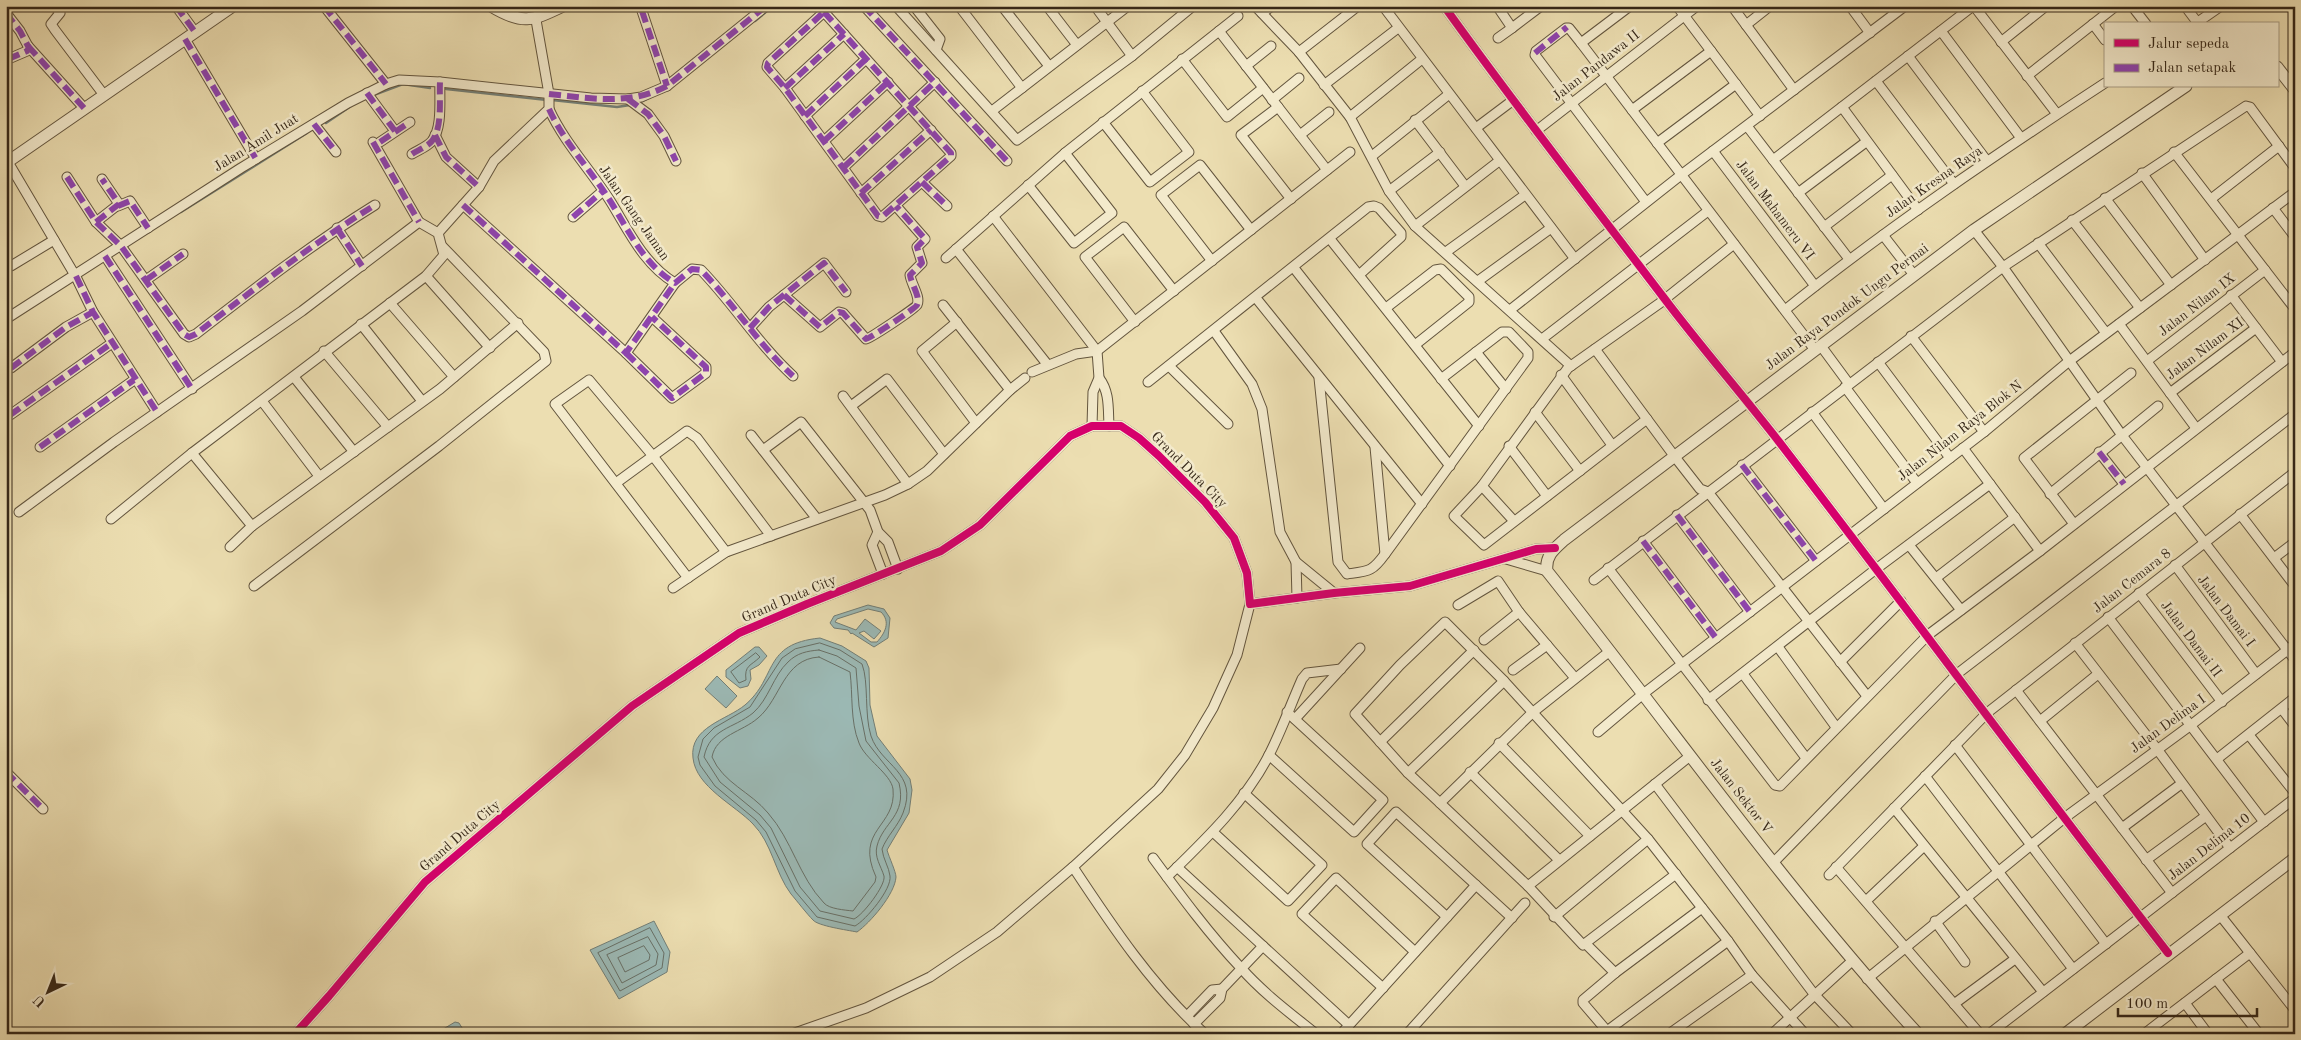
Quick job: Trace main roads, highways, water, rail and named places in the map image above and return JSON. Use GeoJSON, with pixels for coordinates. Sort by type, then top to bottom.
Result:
{"type":"FeatureCollection","features":[{"type":"Feature","properties":{"kind":"water"},"geometry":{"type":"Polygon","coordinates":[[[868,605],[884,609],[890,618],[888,638],[874,647],[851,634],[848,630],[834,628],[830,623],[834,616],[868,605]],[[868,609],[837,619],[835,622],[856,630],[865,619],[881,631],[874,639],[864,631],[859,633],[871,642],[877,642],[886,627],[886,620],[881,612],[868,609]]]}},
{"type":"Feature","properties":{"kind":"water"},"geometry":{"type":"Polygon","coordinates":[[[820,638],[842,646],[866,661],[869,668],[870,705],[877,736],[910,779],[912,790],[909,813],[887,850],[896,875],[895,884],[881,908],[857,932],[833,928],[816,922],[811,917],[786,886],[765,840],[753,824],[717,795],[701,778],[693,758],[693,747],[697,739],[711,726],[745,705],[762,684],[779,654],[801,641],[820,638]]]}},
{"type":"Feature","properties":{"kind":"water"},"geometry":{"type":"Polygon","coordinates":[[[755,647],[759,647],[767,656],[759,665],[750,670],[751,679],[748,686],[740,688],[726,677],[726,670],[755,647]]]}},
{"type":"Feature","properties":{"kind":"water"},"geometry":{"type":"Polygon","coordinates":[[[717,676],[737,696],[726,708],[705,689],[717,676]]]}},
{"type":"Feature","properties":{"kind":"water"},"geometry":{"type":"Polygon","coordinates":[[[654,921],[670,952],[667,972],[619,999],[590,950],[654,921]]]}},
{"type":"Feature","properties":{"kind":"water"},"geometry":{"type":"Polygon","coordinates":[[[455,1022],[459,1023],[466,1034],[435,1034],[455,1022]]]}},
{"type":"Feature","properties":{"kind":"waterway"},"geometry":{"type":"LineString","coordinates":[[755,21],[773,6]]}},
{"type":"Feature","properties":{"kind":"waterway"},"geometry":{"type":"LineString","coordinates":[[371,96],[403,84],[430,88]]}},
{"type":"Feature","properties":{"kind":"waterway"},"geometry":{"type":"LineString","coordinates":[[446,89],[547,100]]}},
{"type":"Feature","properties":{"kind":"waterway"},"geometry":{"type":"LineString","coordinates":[[639,103],[663,91]]}},
{"type":"Feature","properties":{"kind":"waterway"},"geometry":{"type":"LineString","coordinates":[[552,100],[617,107],[630,105]]}},
{"type":"Feature","properties":{"kind":"waterway"},"geometry":{"type":"LineString","coordinates":[[326,123],[351,106]]}},
{"type":"Feature","properties":{"kind":"waterway"},"geometry":{"type":"LineString","coordinates":[[181,212],[307,133]]}}]}
